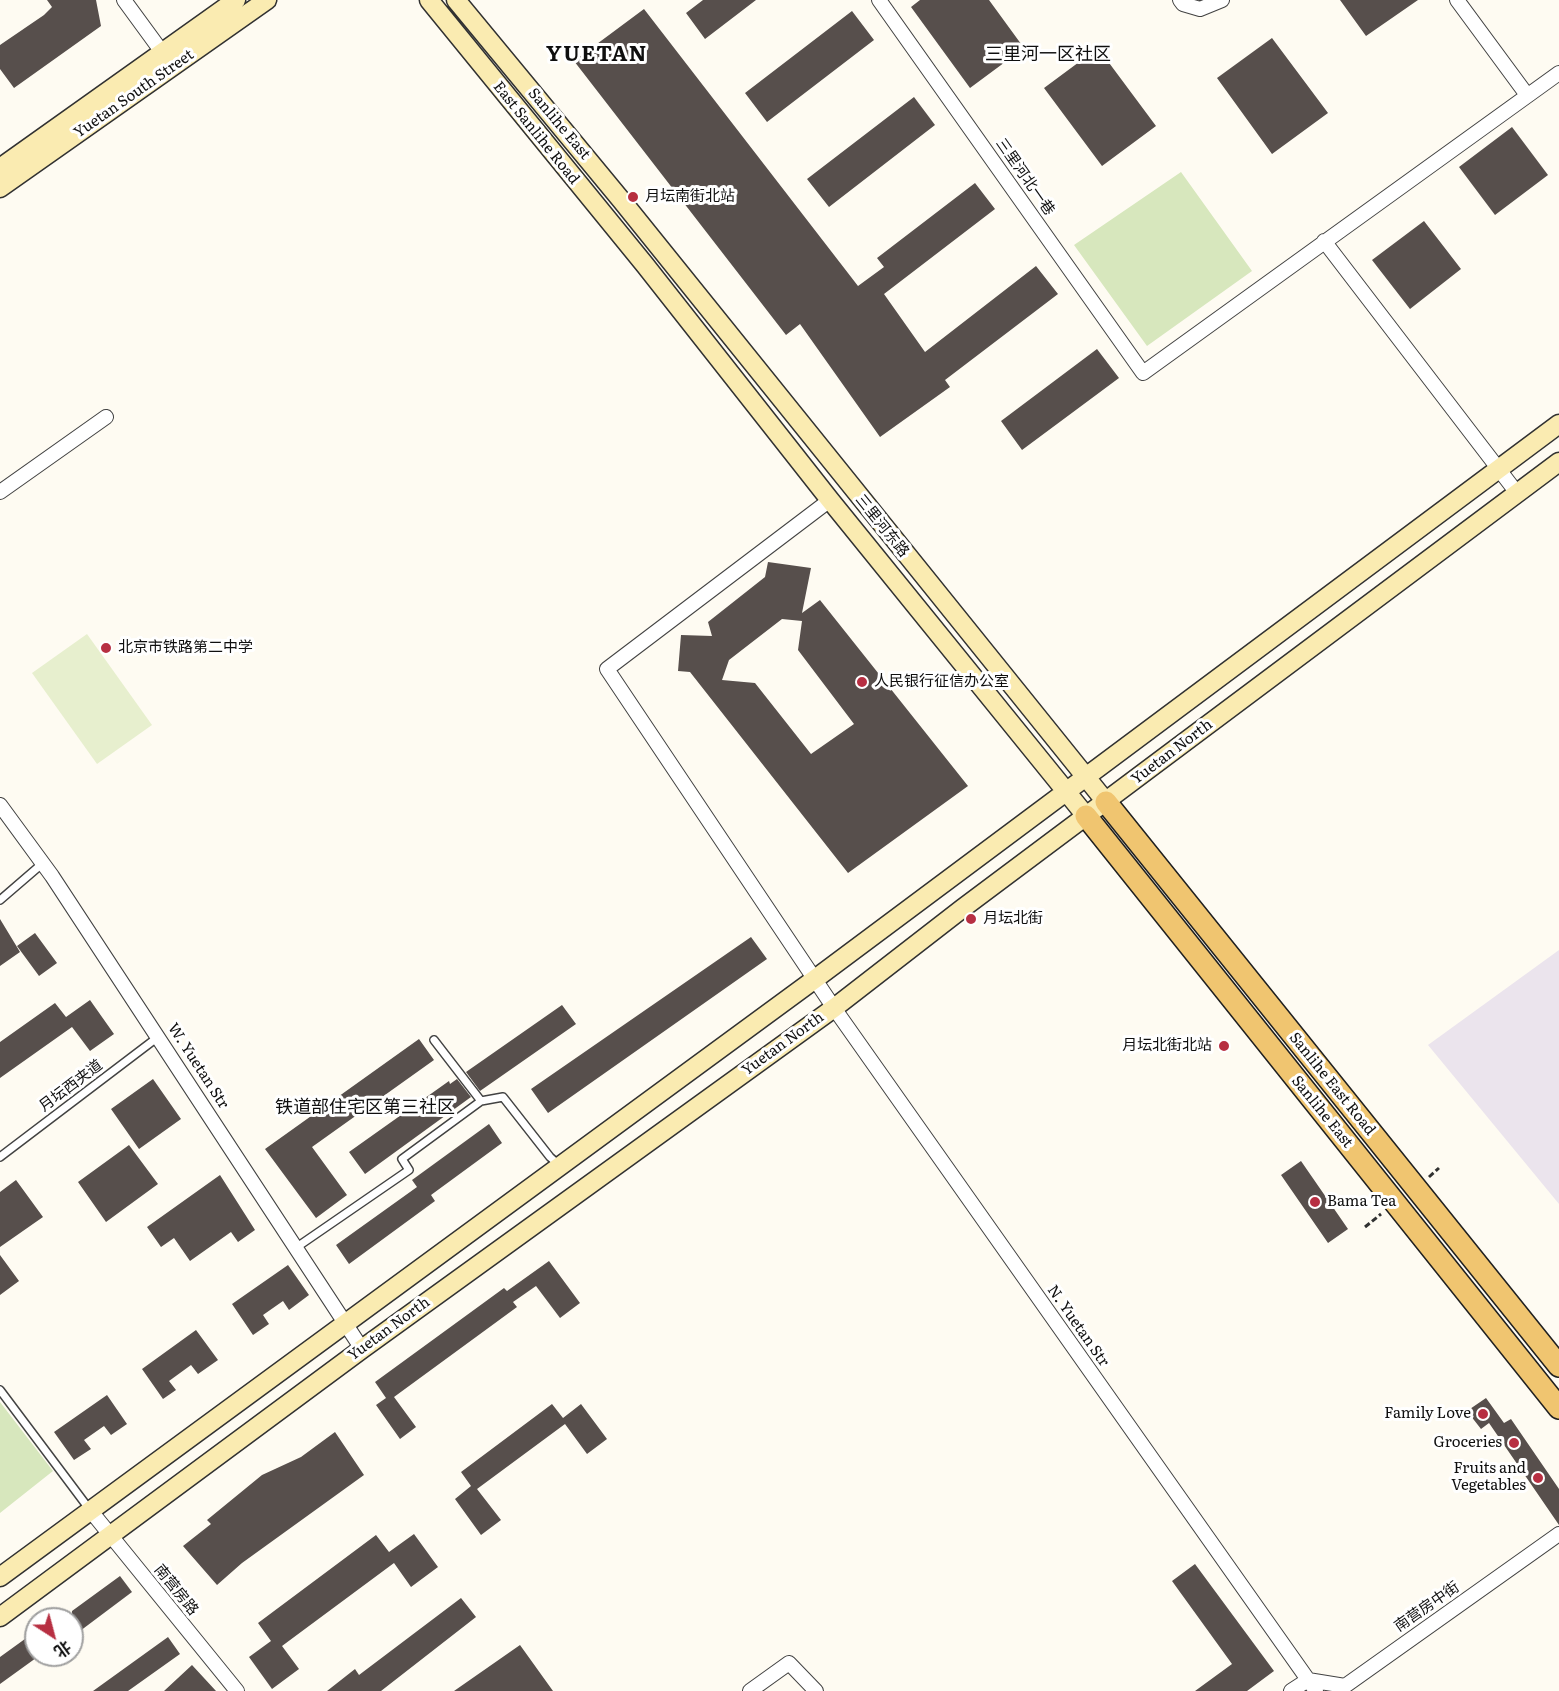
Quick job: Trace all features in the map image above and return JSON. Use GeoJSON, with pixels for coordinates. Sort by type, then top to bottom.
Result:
{"type":"FeatureCollection","features":[{"type":"Feature","properties":{"kind":"main road","name":"Yuetan South Street"},"geometry":{"type":"LineString","coordinates":[[0,168],[236,0]]}},
{"type":"Feature","properties":{"kind":"main road","name":"Yuetan South Street"},"geometry":{"type":"LineString","coordinates":[[0,188],[267,0]]}},
{"type":"Feature","properties":{"kind":"main road","name":"三里河东路"},"geometry":{"type":"LineString","coordinates":[[429,0],[645,265],[830,500],[1086,816]]}},
{"type":"Feature","properties":{"kind":"main road","name":"Sanlihe East"},"geometry":{"type":"LineString","coordinates":[[456,0],[622,201],[1084,776]]}},
{"type":"Feature","properties":{"kind":"main road","name":"Yuetan North"},"geometry":{"type":"LineString","coordinates":[[0,1577],[815,979],[1084,776],[1559,424]]}},
{"type":"Feature","properties":{"kind":"main road","name":"Yuetan North"},"geometry":{"type":"LineString","coordinates":[[0,1617],[109,1534],[362,1349],[834,1008],[1559,462]]}},
{"type":"Feature","properties":{"kind":"main road"},"geometry":{"type":"LineString","coordinates":[[1084,776],[1106,802]]}},
{"type":"Feature","properties":{"kind":"main road","name":"Sanlihe East Road"},"geometry":{"type":"LineString","coordinates":[[1106,802],[1559,1366]]}},
{"type":"Feature","properties":{"kind":"main road","name":"Sanlihe East"},"geometry":{"type":"LineString","coordinates":[[1086,816],[1559,1408]]}},
{"type":"Feature","properties":{"kind":"street"},"geometry":{"type":"LineString","coordinates":[[124,0],[162,52]]}},
{"type":"Feature","properties":{"kind":"street","name":"三里河北一巷"},"geometry":{"type":"LineString","coordinates":[[879,0],[1143,373],[1324,241]]}},
{"type":"Feature","properties":{"kind":"street"},"geometry":{"type":"LineString","coordinates":[[1180,0],[1183,4],[1200,9],[1222,0]]}},
{"type":"Feature","properties":{"kind":"street"},"geometry":{"type":"LineString","coordinates":[[1457,0],[1527,95]]}},
{"type":"Feature","properties":{"kind":"street"},"geometry":{"type":"LineString","coordinates":[[1518,493],[1324,241],[1559,73]]}},
{"type":"Feature","properties":{"kind":"street"},"geometry":{"type":"LineString","coordinates":[[0,492],[106,417]]}},
{"type":"Feature","properties":{"kind":"street","name":"N. Yuetan Str"},"geometry":{"type":"LineString","coordinates":[[830,500],[607,669],[834,1008],[1312,1685]]}},
{"type":"Feature","properties":{"kind":"street","name":"W. Yuetan Str"},"geometry":{"type":"LineString","coordinates":[[0,805],[43,863],[159,1037],[297,1247],[344,1326],[362,1349]]}},
{"type":"Feature","properties":{"kind":"street","name":"南营房路"},"geometry":{"type":"LineString","coordinates":[[90,1510],[237,1691]]}},
{"type":"Feature","properties":{"kind":"street","name":"南营房中街"},"geometry":{"type":"LineString","coordinates":[[1312,1685],[1345,1686],[1559,1534]]}},
{"type":"Feature","properties":{"kind":"street"},"geometry":{"type":"LineString","coordinates":[[750,1691],[789,1662],[816,1691]]}},
{"type":"Feature","properties":{"kind":"street"},"geometry":{"type":"LineString","coordinates":[[1291,1691],[1312,1685]]}},
{"type":"Feature","properties":{"kind":"lane"},"geometry":{"type":"LineString","coordinates":[[0,900],[43,863]]}},
{"type":"Feature","properties":{"kind":"lane","name":"月坛西夹道"},"geometry":{"type":"LineString","coordinates":[[0,1157],[159,1037]]}},
{"type":"Feature","properties":{"kind":"lane"},"geometry":{"type":"LineString","coordinates":[[434,1040],[481,1101]]}},
{"type":"Feature","properties":{"kind":"lane"},"geometry":{"type":"LineString","coordinates":[[297,1247],[409,1170],[402,1159],[481,1101],[503,1097],[550,1157],[561,1166]]}},
{"type":"Feature","properties":{"kind":"lane"},"geometry":{"type":"LineString","coordinates":[[0,1390],[90,1510]]}},
{"type":"Feature","properties":{"kind":"shaded area"},"geometry":{"type":"Polygon","coordinates":[[[1559,950],[1559,1204],[1428,1045],[1559,950]]]}},
{"type":"Feature","properties":{"kind":"green space"},"geometry":{"type":"Polygon","coordinates":[[[1181,172],[1252,271],[1147,346],[1074,245],[1181,172]]]}},
{"type":"Feature","properties":{"kind":"green space"},"geometry":{"type":"Polygon","coordinates":[[[87,634],[152,725],[97,764],[32,673],[87,634]]]}},
{"type":"Feature","properties":{"kind":"green space"},"geometry":{"type":"Polygon","coordinates":[[[0,1402],[53,1471],[0,1513],[0,1402]]]}},
{"type":"Feature","properties":{"kind":"building"},"geometry":{"type":"Polygon","coordinates":[[[47,0],[96,0],[101,26],[14,88],[0,69],[0,45],[44,15],[52,7],[47,0]]]}},
{"type":"Feature","properties":{"kind":"building"},"geometry":{"type":"Polygon","coordinates":[[[703,0],[756,0],[705,39],[686,13],[703,0]]]}},
{"type":"Feature","properties":{"kind":"building"},"geometry":{"type":"Polygon","coordinates":[[[920,0],[989,0],[1024,48],[970,88],[911,7],[920,0]]]}},
{"type":"Feature","properties":{"kind":"building"},"geometry":{"type":"Polygon","coordinates":[[[1340,0],[1418,0],[1366,36],[1340,0]]]}},
{"type":"Feature","properties":{"kind":"building"},"geometry":{"type":"Polygon","coordinates":[[[644,9],[858,286],[884,267],[877,258],[975,183],[995,209],[884,294],[925,352],[1036,266],[1058,294],[945,380],[950,387],[880,437],[800,324],[786,335],[574,61],[644,9]]]}},
{"type":"Feature","properties":{"kind":"building"},"geometry":{"type":"Polygon","coordinates":[[[852,11],[874,40],[767,122],[745,93],[852,11]]]}},
{"type":"Feature","properties":{"kind":"building"},"geometry":{"type":"Polygon","coordinates":[[[1272,38],[1328,113],[1272,154],[1217,78],[1272,38]]]}},
{"type":"Feature","properties":{"kind":"building"},"geometry":{"type":"Polygon","coordinates":[[[1098,48],[1156,126],[1102,166],[1044,88],[1098,48]]]}},
{"type":"Feature","properties":{"kind":"building"},"geometry":{"type":"Polygon","coordinates":[[[914,97],[935,125],[829,207],[807,179],[914,97]]]}},
{"type":"Feature","properties":{"kind":"building"},"geometry":{"type":"Polygon","coordinates":[[[1512,127],[1548,175],[1495,215],[1459,167],[1512,127]]]}},
{"type":"Feature","properties":{"kind":"building"},"geometry":{"type":"Polygon","coordinates":[[[1424,221],[1461,269],[1410,309],[1372,260],[1424,221]]]}},
{"type":"Feature","properties":{"kind":"building"},"geometry":{"type":"Polygon","coordinates":[[[1097,349],[1119,378],[1022,450],[1001,421],[1097,349]]]}},
{"type":"Feature","properties":{"kind":"building"},"geometry":{"type":"Polygon","coordinates":[[[768,562],[811,568],[802,613],[820,600],[968,786],[848,873],[690,672],[678,671],[681,635],[712,636],[708,622],[765,577],[768,562]],[[782,619],[729,660],[722,680],[755,683],[811,754],[854,724],[798,650],[802,621],[782,619]]]}},
{"type":"Feature","properties":{"kind":"building"},"geometry":{"type":"Polygon","coordinates":[[[0,919],[20,952],[0,966],[0,919]]]}},
{"type":"Feature","properties":{"kind":"building"},"geometry":{"type":"Polygon","coordinates":[[[35,933],[57,963],[39,976],[17,946],[35,933]]]}},
{"type":"Feature","properties":{"kind":"building"},"geometry":{"type":"Polygon","coordinates":[[[751,937],[767,959],[548,1113],[531,1089],[751,937]]]}},
{"type":"Feature","properties":{"kind":"building"},"geometry":{"type":"Polygon","coordinates":[[[90,1000],[114,1034],[90,1051],[72,1027],[0,1078],[0,1042],[55,1003],[66,1017],[90,1000]]]}},
{"type":"Feature","properties":{"kind":"building"},"geometry":{"type":"Polygon","coordinates":[[[562,1005],[576,1024],[480,1091],[466,1072],[562,1005]]]}},
{"type":"Feature","properties":{"kind":"building"},"geometry":{"type":"Polygon","coordinates":[[[419,1039],[434,1060],[312,1147],[347,1195],[316,1218],[265,1149],[419,1039]]]}},
{"type":"Feature","properties":{"kind":"building"},"geometry":{"type":"Polygon","coordinates":[[[153,1079],[181,1119],[139,1149],[111,1109],[153,1079]]]}},
{"type":"Feature","properties":{"kind":"building"},"geometry":{"type":"Polygon","coordinates":[[[457,1079],[471,1097],[365,1174],[349,1152],[449,1081],[450,1084],[457,1079]]]}},
{"type":"Feature","properties":{"kind":"building"},"geometry":{"type":"Polygon","coordinates":[[[489,1124],[502,1143],[431,1195],[435,1201],[349,1264],[336,1245],[417,1187],[412,1180],[489,1124]]]}},
{"type":"Feature","properties":{"kind":"building"},"geometry":{"type":"Polygon","coordinates":[[[129,1145],[158,1184],[106,1222],[78,1182],[129,1145]]]}},
{"type":"Feature","properties":{"kind":"building","name":"Bama Tea"},"geometry":{"type":"Polygon","coordinates":[[[1301,1161],[1348,1229],[1328,1243],[1281,1175],[1301,1161]]]}},
{"type":"Feature","properties":{"kind":"building"},"geometry":{"type":"Polygon","coordinates":[[[220,1175],[255,1230],[238,1242],[231,1232],[190,1261],[174,1238],[161,1247],[147,1227],[220,1175]]]}},
{"type":"Feature","properties":{"kind":"building"},"geometry":{"type":"Polygon","coordinates":[[[16,1180],[43,1217],[0,1247],[0,1192],[16,1180]]]}},
{"type":"Feature","properties":{"kind":"building"},"geometry":{"type":"Polygon","coordinates":[[[0,1255],[19,1281],[0,1295],[0,1255]]]}},
{"type":"Feature","properties":{"kind":"building"},"geometry":{"type":"Polygon","coordinates":[[[549,1261],[580,1303],[560,1318],[536,1286],[513,1302],[517,1307],[394,1397],[416,1427],[400,1439],[376,1405],[386,1398],[375,1382],[504,1288],[507,1291],[549,1261]]]}},
{"type":"Feature","properties":{"kind":"building"},"geometry":{"type":"Polygon","coordinates":[[[288,1265],[309,1295],[289,1310],[283,1301],[263,1315],[269,1324],[253,1335],[232,1304],[288,1265]]]}},
{"type":"Feature","properties":{"kind":"building"},"geometry":{"type":"Polygon","coordinates":[[[196,1330],[218,1360],[198,1374],[191,1365],[169,1381],[176,1390],[163,1399],[142,1369],[196,1330]]]}},
{"type":"Feature","properties":{"kind":"building"},"geometry":{"type":"Polygon","coordinates":[[[107,1395],[127,1424],[111,1435],[104,1426],[84,1440],[91,1449],[74,1460],[54,1432],[107,1395]]]}},
{"type":"Feature","properties":{"kind":"building"},"geometry":{"type":"Polygon","coordinates":[[[1486,1398],[1504,1423],[1511,1419],[1559,1489],[1559,1525],[1489,1423],[1481,1429],[1467,1411],[1486,1398]]]}},
{"type":"Feature","properties":{"kind":"building"},"geometry":{"type":"Polygon","coordinates":[[[552,1404],[563,1418],[581,1404],[607,1439],[587,1454],[565,1424],[477,1489],[501,1520],[481,1535],[455,1499],[471,1486],[461,1472],[552,1404]]]}},
{"type":"Feature","properties":{"kind":"building"},"geometry":{"type":"Polygon","coordinates":[[[335,1432],[364,1475],[242,1563],[217,1585],[183,1546],[211,1524],[207,1520],[262,1475],[301,1457],[335,1432]]]}},
{"type":"Feature","properties":{"kind":"building"},"geometry":{"type":"Polygon","coordinates":[[[414,1534],[438,1567],[411,1587],[394,1563],[282,1646],[299,1669],[272,1689],[249,1657],[271,1641],[258,1623],[376,1535],[389,1552],[414,1534]]]}},
{"type":"Feature","properties":{"kind":"building"},"geometry":{"type":"Polygon","coordinates":[[[1195,1564],[1274,1671],[1247,1691],[1195,1691],[1232,1664],[1172,1581],[1195,1564]]]}},
{"type":"Feature","properties":{"kind":"building"},"geometry":{"type":"Polygon","coordinates":[[[120,1576],[132,1592],[84,1628],[84,1607],[77,1607],[120,1576]]]}},
{"type":"Feature","properties":{"kind":"building"},"geometry":{"type":"Polygon","coordinates":[[[461,1598],[476,1617],[381,1691],[327,1691],[355,1669],[359,1675],[461,1598]]]}},
{"type":"Feature","properties":{"kind":"building"},"geometry":{"type":"Polygon","coordinates":[[[168,1637],[180,1654],[128,1691],[93,1691],[168,1637]]]}},
{"type":"Feature","properties":{"kind":"building"},"geometry":{"type":"Polygon","coordinates":[[[24,1640],[24,1667],[0,1684],[0,1657],[24,1640]]]}},
{"type":"Feature","properties":{"kind":"building"},"geometry":{"type":"Polygon","coordinates":[[[520,1645],[553,1691],[454,1691],[520,1645]]]}},
{"type":"Feature","properties":{"kind":"building"},"geometry":{"type":"Polygon","coordinates":[[[192,1665],[216,1691],[164,1691],[192,1665]]]}},
{"type":"Feature","properties":{"kind":"place","name":"月坛南街北站"},"geometry":{"type":"Point","coordinates":[633,197]}},
{"type":"Feature","properties":{"kind":"place","name":"北京市铁路第二中学"},"geometry":{"type":"Point","coordinates":[106,648]}},
{"type":"Feature","properties":{"kind":"place","name":"人民银行征信办公室"},"geometry":{"type":"Point","coordinates":[862,682]}},
{"type":"Feature","properties":{"kind":"place","name":"月坛北街"},"geometry":{"type":"Point","coordinates":[971,919]}},
{"type":"Feature","properties":{"kind":"place","name":"月坛北街北站"},"geometry":{"type":"Point","coordinates":[1224,1046]}},
{"type":"Feature","properties":{"kind":"place","name":"Bama Tea"},"geometry":{"type":"Point","coordinates":[1315,1202]}},
{"type":"Feature","properties":{"kind":"place","name":"Family Love"},"geometry":{"type":"Point","coordinates":[1483,1414]}},
{"type":"Feature","properties":{"kind":"place","name":"Groceries"},"geometry":{"type":"Point","coordinates":[1514,1443]}},
{"type":"Feature","properties":{"kind":"place","name":"Fruits and Vegetables"},"geometry":{"type":"Point","coordinates":[1538,1478]}},
{"type":"Feature","properties":{"kind":"district","name":"YUETAN"},"geometry":{"type":"Point","coordinates":[597,55]}},
{"type":"Feature","properties":{"kind":"district","name":"三里河一区社区"},"geometry":{"type":"Point","coordinates":[1048,55]}},
{"type":"Feature","properties":{"kind":"district","name":"铁道部住宅区第三社区"},"geometry":{"type":"Point","coordinates":[365,1108]}}]}
